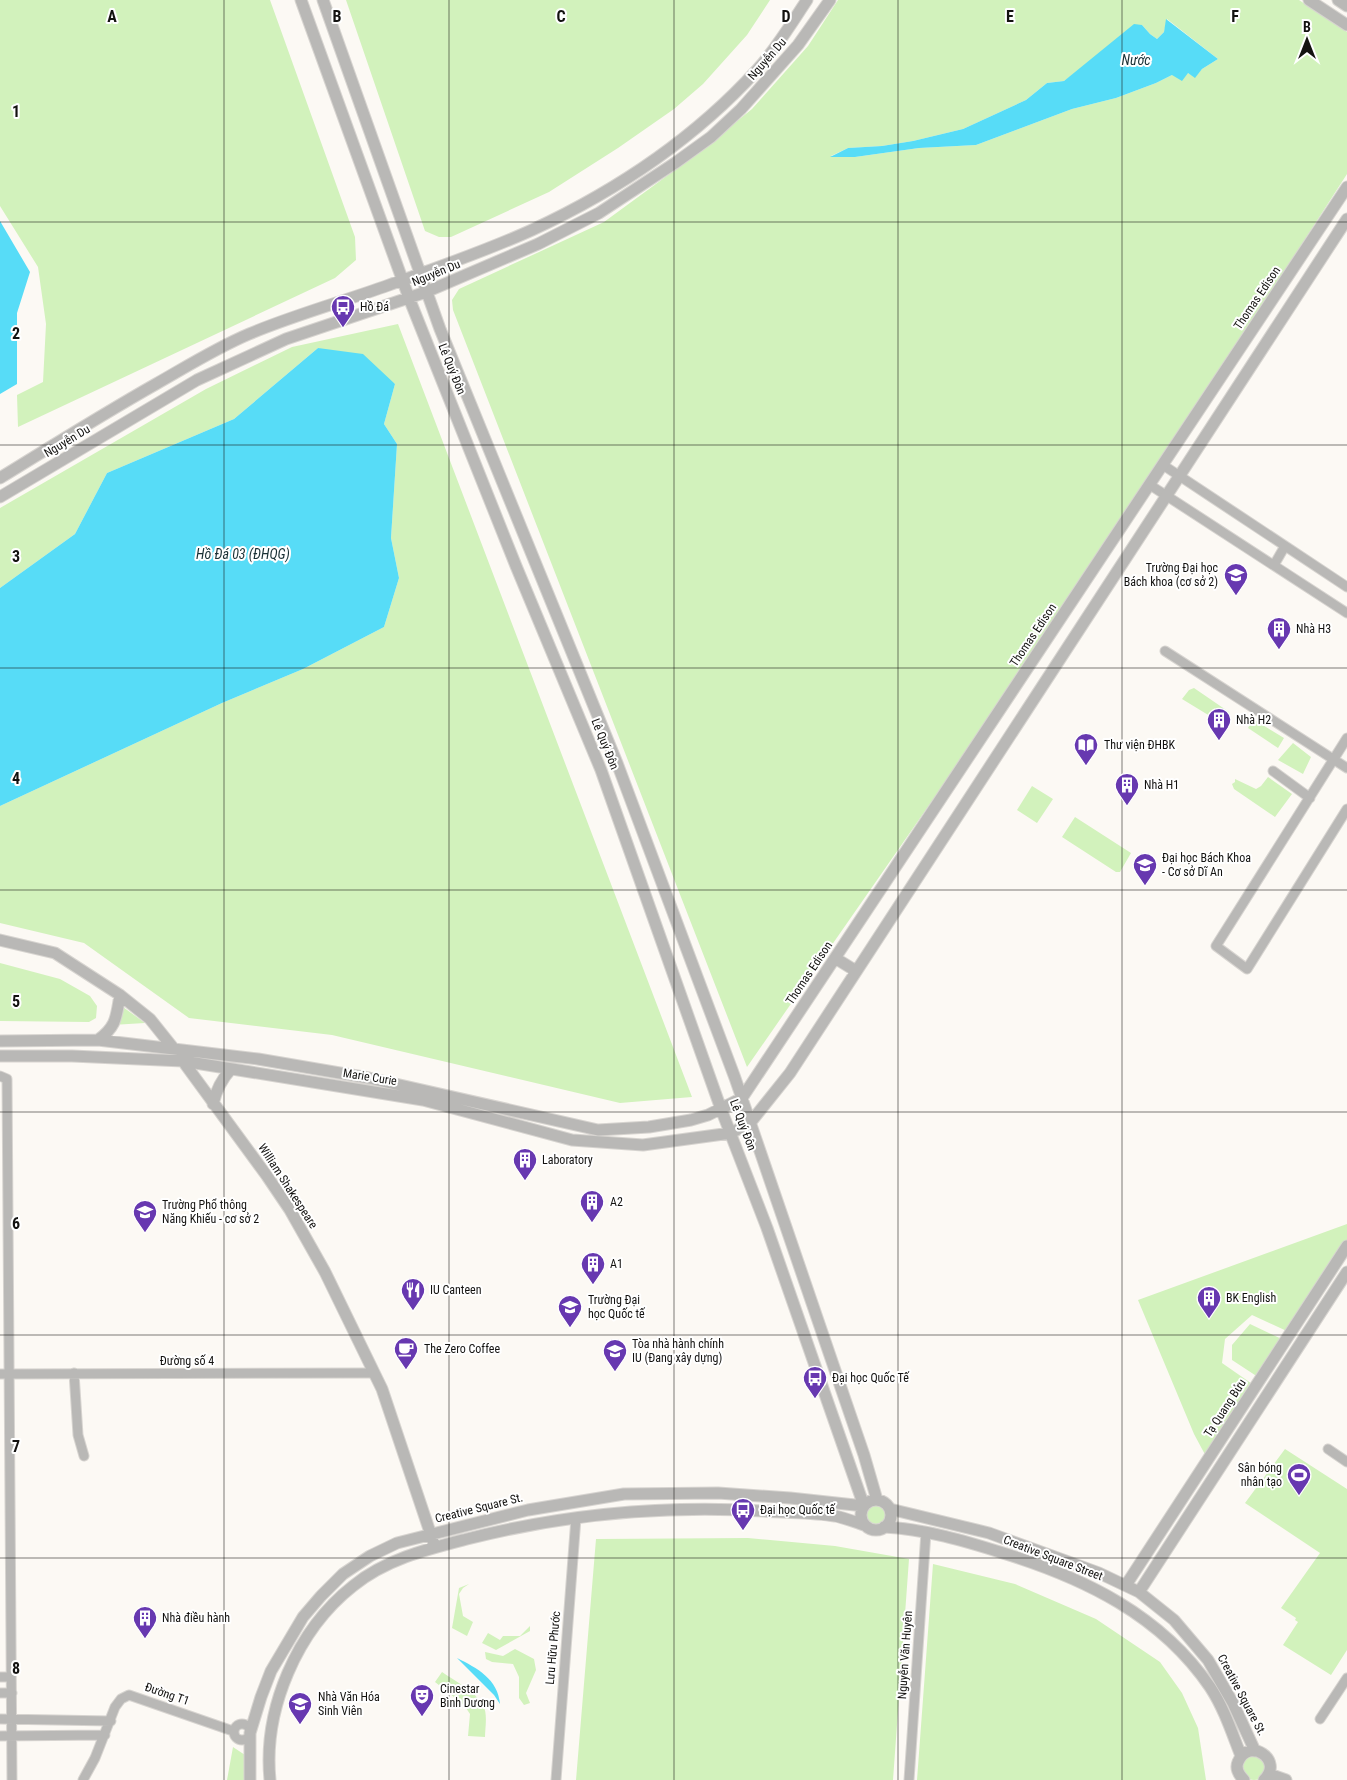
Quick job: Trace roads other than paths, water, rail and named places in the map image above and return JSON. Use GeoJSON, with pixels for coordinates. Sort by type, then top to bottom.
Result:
{"type":"FeatureCollection","features":[{"type":"Feature","properties":{"kind":"street","name":"Lê Quý Đôn"},"geometry":{"type":"LineString","coordinates":[[301,0],[409,298],[516,566],[601,770],[721,1109],[767,1228],[864,1506]]}},
{"type":"Feature","properties":{"kind":"street","name":"Lê Quý Đôn"},"geometry":{"type":"LineString","coordinates":[[323,0],[426,292],[617,763],[742,1098],[864,1455],[877,1500]]}},
{"type":"Feature","properties":{"kind":"street","name":"Nguyễn Du"},"geometry":{"type":"LineString","coordinates":[[0,478],[108,412],[220,348],[274,324],[420,274],[531,230],[592,199],[646,166],[710,116],[770,54],[807,0]]}},
{"type":"Feature","properties":{"kind":"street","name":"Nguyễn Du"},"geometry":{"type":"LineString","coordinates":[[0,497],[197,380],[286,339],[426,292],[538,244],[584,221],[634,192],[710,137],[741,109],[798,45],[830,0]]}},
{"type":"Feature","properties":{"kind":"street"},"geometry":{"type":"LineString","coordinates":[[1309,0],[1347,25]]}},
{"type":"Feature","properties":{"kind":"street"},"geometry":{"type":"LineString","coordinates":[[1338,0],[1347,6]]}},
{"type":"Feature","properties":{"kind":"street","name":"Thomas Edison"},"geometry":{"type":"LineString","coordinates":[[742,1098],[1347,188]]}},
{"type":"Feature","properties":{"kind":"street"},"geometry":{"type":"LineString","coordinates":[[750,1123],[790,1073],[1347,219]]}},
{"type":"Feature","properties":{"kind":"street"},"geometry":{"type":"LineString","coordinates":[[1163,466],[1347,588]]}},
{"type":"Feature","properties":{"kind":"street"},"geometry":{"type":"LineString","coordinates":[[1150,485],[1347,613]]}},
{"type":"Feature","properties":{"kind":"street"},"geometry":{"type":"LineString","coordinates":[[1274,565],[1285,546]]}},
{"type":"Feature","properties":{"kind":"street"},"geometry":{"type":"LineString","coordinates":[[516,566],[533,557]]}},
{"type":"Feature","properties":{"kind":"street"},"geometry":{"type":"LineString","coordinates":[[1165,651],[1347,768]]}},
{"type":"Feature","properties":{"kind":"street"},"geometry":{"type":"LineString","coordinates":[[563,679],[580,671]]}},
{"type":"Feature","properties":{"kind":"street"},"geometry":{"type":"LineString","coordinates":[[1347,738],[1216,946],[1247,969],[1347,809]]}},
{"type":"Feature","properties":{"kind":"street"},"geometry":{"type":"LineString","coordinates":[[601,770],[617,763]]}},
{"type":"Feature","properties":{"kind":"street"},"geometry":{"type":"LineString","coordinates":[[1273,771],[1310,798]]}},
{"type":"Feature","properties":{"kind":"street","name":"William Shakespeare"},"geometry":{"type":"LineString","coordinates":[[0,940],[55,953],[120,995],[150,1019],[183,1061],[290,1210],[325,1272],[374,1373],[391,1414],[435,1547]]}},
{"type":"Feature","properties":{"kind":"street"},"geometry":{"type":"LineString","coordinates":[[835,958],[856,971]]}},
{"type":"Feature","properties":{"kind":"street"},"geometry":{"type":"LineString","coordinates":[[98,1040],[110,1031],[117,1015],[120,995]]}},
{"type":"Feature","properties":{"kind":"street","name":"Marie Curie"},"geometry":{"type":"LineString","coordinates":[[0,1041],[98,1040],[258,1059],[369,1078],[598,1130],[649,1127],[691,1120],[721,1109],[742,1098]]}},
{"type":"Feature","properties":{"kind":"street","name":"Marie Curie"},"geometry":{"type":"LineString","coordinates":[[0,1056],[72,1056],[183,1061],[424,1100],[572,1140],[643,1145],[731,1133],[750,1123]]}},
{"type":"Feature","properties":{"kind":"street"},"geometry":{"type":"LineString","coordinates":[[213,1104],[215,1091],[231,1069]]}},
{"type":"Feature","properties":{"kind":"street"},"geometry":{"type":"LineString","coordinates":[[0,1076],[7,1079],[5,1374],[12,1780]]}},
{"type":"Feature","properties":{"kind":"street"},"geometry":{"type":"LineString","coordinates":[[767,1228],[784,1222]]}},
{"type":"Feature","properties":{"kind":"street","name":"Tạ Quang Bửu"},"geometry":{"type":"LineString","coordinates":[[1126,1585],[1347,1246]]}},
{"type":"Feature","properties":{"kind":"street"},"geometry":{"type":"LineString","coordinates":[[1138,1592],[1347,1272]]}},
{"type":"Feature","properties":{"kind":"street"},"geometry":{"type":"LineString","coordinates":[[1276,1355],[1288,1363]]}},
{"type":"Feature","properties":{"kind":"street"},"geometry":{"type":"LineString","coordinates":[[74,1373],[78,1435],[84,1456]]}},
{"type":"Feature","properties":{"kind":"street","name":"Đường số 4"},"geometry":{"type":"LineString","coordinates":[[5,1374],[374,1373]]}},
{"type":"Feature","properties":{"kind":"street"},"geometry":{"type":"LineString","coordinates":[[1328,1449],[1347,1462]]}},
{"type":"Feature","properties":{"kind":"street","name":"Creative Square St."},"geometry":{"type":"LineString","coordinates":[[250,1780],[250,1733],[261,1696],[271,1671],[303,1617],[343,1574],[370,1556],[397,1543],[528,1510],[624,1494],[718,1493],[864,1506]]}},
{"type":"Feature","properties":{"kind":"street"},"geometry":{"type":"LineString","coordinates":[[270,1780],[270,1733],[278,1701],[293,1664],[315,1626],[332,1605],[353,1585],[402,1558],[435,1547],[514,1527],[653,1510],[711,1509],[834,1516],[874,1530],[884,1527],[890,1521],[890,1509],[885,1503],[872,1500],[864,1506],[861,1516],[864,1525]]}},
{"type":"Feature","properties":{"kind":"street","name":"Creative Square Street"},"geometry":{"type":"LineString","coordinates":[[890,1509],[989,1533],[1126,1585],[1138,1592]]}},
{"type":"Feature","properties":{"kind":"street","name":"Lưu Hữu Phước"},"geometry":{"type":"LineString","coordinates":[[556,1780],[576,1518]]}},
{"type":"Feature","properties":{"kind":"street","name":"Creative Square Street"},"geometry":{"type":"LineString","coordinates":[[884,1527],[926,1532],[970,1542],[1051,1569],[1099,1590],[1127,1606],[1172,1642],[1210,1688],[1224,1712],[1241,1756],[1238,1763],[1238,1771],[1243,1780]]}},
{"type":"Feature","properties":{"kind":"street","name":"Nguyễn Văn Huyên"},"geometry":{"type":"LineString","coordinates":[[910,1780],[926,1532]]}},
{"type":"Feature","properties":{"kind":"street","name":"Creative Square St."},"geometry":{"type":"LineString","coordinates":[[1138,1592],[1174,1620],[1208,1660],[1233,1702],[1256,1750],[1265,1754],[1268,1759],[1270,1763],[1267,1777]]}},
{"type":"Feature","properties":{"kind":"street"},"geometry":{"type":"LineString","coordinates":[[0,1677],[11,1677]]}},
{"type":"Feature","properties":{"kind":"street"},"geometry":{"type":"LineString","coordinates":[[1320,1719],[1347,1678]]}},
{"type":"Feature","properties":{"kind":"street"},"geometry":{"type":"LineString","coordinates":[[0,1693],[12,1693]]}},
{"type":"Feature","properties":{"kind":"street","name":"Đường T1"},"geometry":{"type":"LineString","coordinates":[[83,1780],[111,1721],[115,1707],[129,1695],[233,1731],[236,1738],[240,1740],[246,1740],[250,1733]]}},
{"type":"Feature","properties":{"kind":"street"},"geometry":{"type":"LineString","coordinates":[[0,1719],[111,1721]]}},
{"type":"Feature","properties":{"kind":"street"},"geometry":{"type":"LineString","coordinates":[[250,1733],[270,1733]]}},
{"type":"Feature","properties":{"kind":"street"},"geometry":{"type":"LineString","coordinates":[[0,1736],[104,1735]]}},
{"type":"Feature","properties":{"kind":"street"},"geometry":{"type":"LineString","coordinates":[[1241,1756],[1256,1750]]}},
{"type":"Feature","properties":{"kind":"street"},"geometry":{"type":"LineString","coordinates":[[1267,1777],[1286,1780]]}},
{"type":"Feature","properties":{"kind":"water","name":"Nước"},"geometry":{"type":"Polygon","coordinates":[[[1166,19],[1218,59],[1202,69],[1195,78],[1188,73],[1182,81],[1172,75],[1116,98],[1072,109],[976,145],[919,148],[855,157],[830,157],[848,148],[882,146],[913,141],[963,129],[1026,100],[1047,83],[1064,81],[1134,24],[1142,25],[1157,39],[1164,32],[1166,19]]]}},
{"type":"Feature","properties":{"kind":"water"},"geometry":{"type":"Polygon","coordinates":[[[0,221],[30,272],[17,313],[17,384],[0,394],[0,221]]]}},
{"type":"Feature","properties":{"kind":"water","name":"Hồ Đá 03 (ĐHQG)"},"geometry":{"type":"Polygon","coordinates":[[[318,348],[363,354],[395,384],[384,424],[397,444],[391,538],[399,578],[384,627],[303,669],[222,703],[0,806],[0,588],[75,534],[107,473],[234,419],[318,348]]]}},
{"type":"Feature","properties":{"kind":"water"},"geometry":{"type":"Polygon","coordinates":[[[457,1658],[479,1670],[491,1681],[500,1704],[494,1695],[457,1658]]]}},
{"type":"Feature","properties":{"kind":"place","name":"Hồ Đá"},"geometry":{"type":"Point","coordinates":[343,328]}},
{"type":"Feature","properties":{"kind":"place","name":"Trường Đại học Bách khoa (cơ sở 2)"},"geometry":{"type":"Point","coordinates":[1236,596]}},
{"type":"Feature","properties":{"kind":"place","name":"Nhà H3"},"geometry":{"type":"Point","coordinates":[1279,650]}},
{"type":"Feature","properties":{"kind":"place","name":"Nhà H2"},"geometry":{"type":"Point","coordinates":[1219,741]}},
{"type":"Feature","properties":{"kind":"place","name":"Thư viện ĐHBK"},"geometry":{"type":"Point","coordinates":[1086,766]}},
{"type":"Feature","properties":{"kind":"place","name":"Nhà H1"},"geometry":{"type":"Point","coordinates":[1127,806]}},
{"type":"Feature","properties":{"kind":"place","name":"Đại học Bách Khoa - Cơ sở Dĩ An"},"geometry":{"type":"Point","coordinates":[1145,886]}},
{"type":"Feature","properties":{"kind":"place","name":"Laboratory"},"geometry":{"type":"Point","coordinates":[525,1181]}},
{"type":"Feature","properties":{"kind":"place","name":"A2"},"geometry":{"type":"Point","coordinates":[592,1223]}},
{"type":"Feature","properties":{"kind":"place","name":"Trường Phổ thông Năng Khiếu - cơ sở 2"},"geometry":{"type":"Point","coordinates":[145,1233]}},
{"type":"Feature","properties":{"kind":"place","name":"A1"},"geometry":{"type":"Point","coordinates":[593,1285]}},
{"type":"Feature","properties":{"kind":"place","name":"IU Canteen"},"geometry":{"type":"Point","coordinates":[413,1311]}},
{"type":"Feature","properties":{"kind":"place","name":"BK English"},"geometry":{"type":"Point","coordinates":[1209,1319]}},
{"type":"Feature","properties":{"kind":"place","name":"Trường Đại học Quốc tế"},"geometry":{"type":"Point","coordinates":[570,1328]}},
{"type":"Feature","properties":{"kind":"place","name":"The Zero Coffee"},"geometry":{"type":"Point","coordinates":[406,1370]}},
{"type":"Feature","properties":{"kind":"place","name":"Tòa nhà hành chính IU (Đang xây dựng)"},"geometry":{"type":"Point","coordinates":[615,1372]}},
{"type":"Feature","properties":{"kind":"place","name":"Đại học Quốc Tế"},"geometry":{"type":"Point","coordinates":[815,1399]}},
{"type":"Feature","properties":{"kind":"place","name":"Sân bóng nhân tạo"},"geometry":{"type":"Point","coordinates":[1299,1496]}},
{"type":"Feature","properties":{"kind":"place","name":"Đại học Quốc tế"},"geometry":{"type":"Point","coordinates":[743,1531]}},
{"type":"Feature","properties":{"kind":"place","name":"Nhà điều hành"},"geometry":{"type":"Point","coordinates":[145,1639]}},
{"type":"Feature","properties":{"kind":"place","name":"Cinestar Bình Dương"},"geometry":{"type":"Point","coordinates":[422,1717]}},
{"type":"Feature","properties":{"kind":"place","name":"Nhà Văn Hóa Sinh Viên"},"geometry":{"type":"Point","coordinates":[300,1725]}}]}
